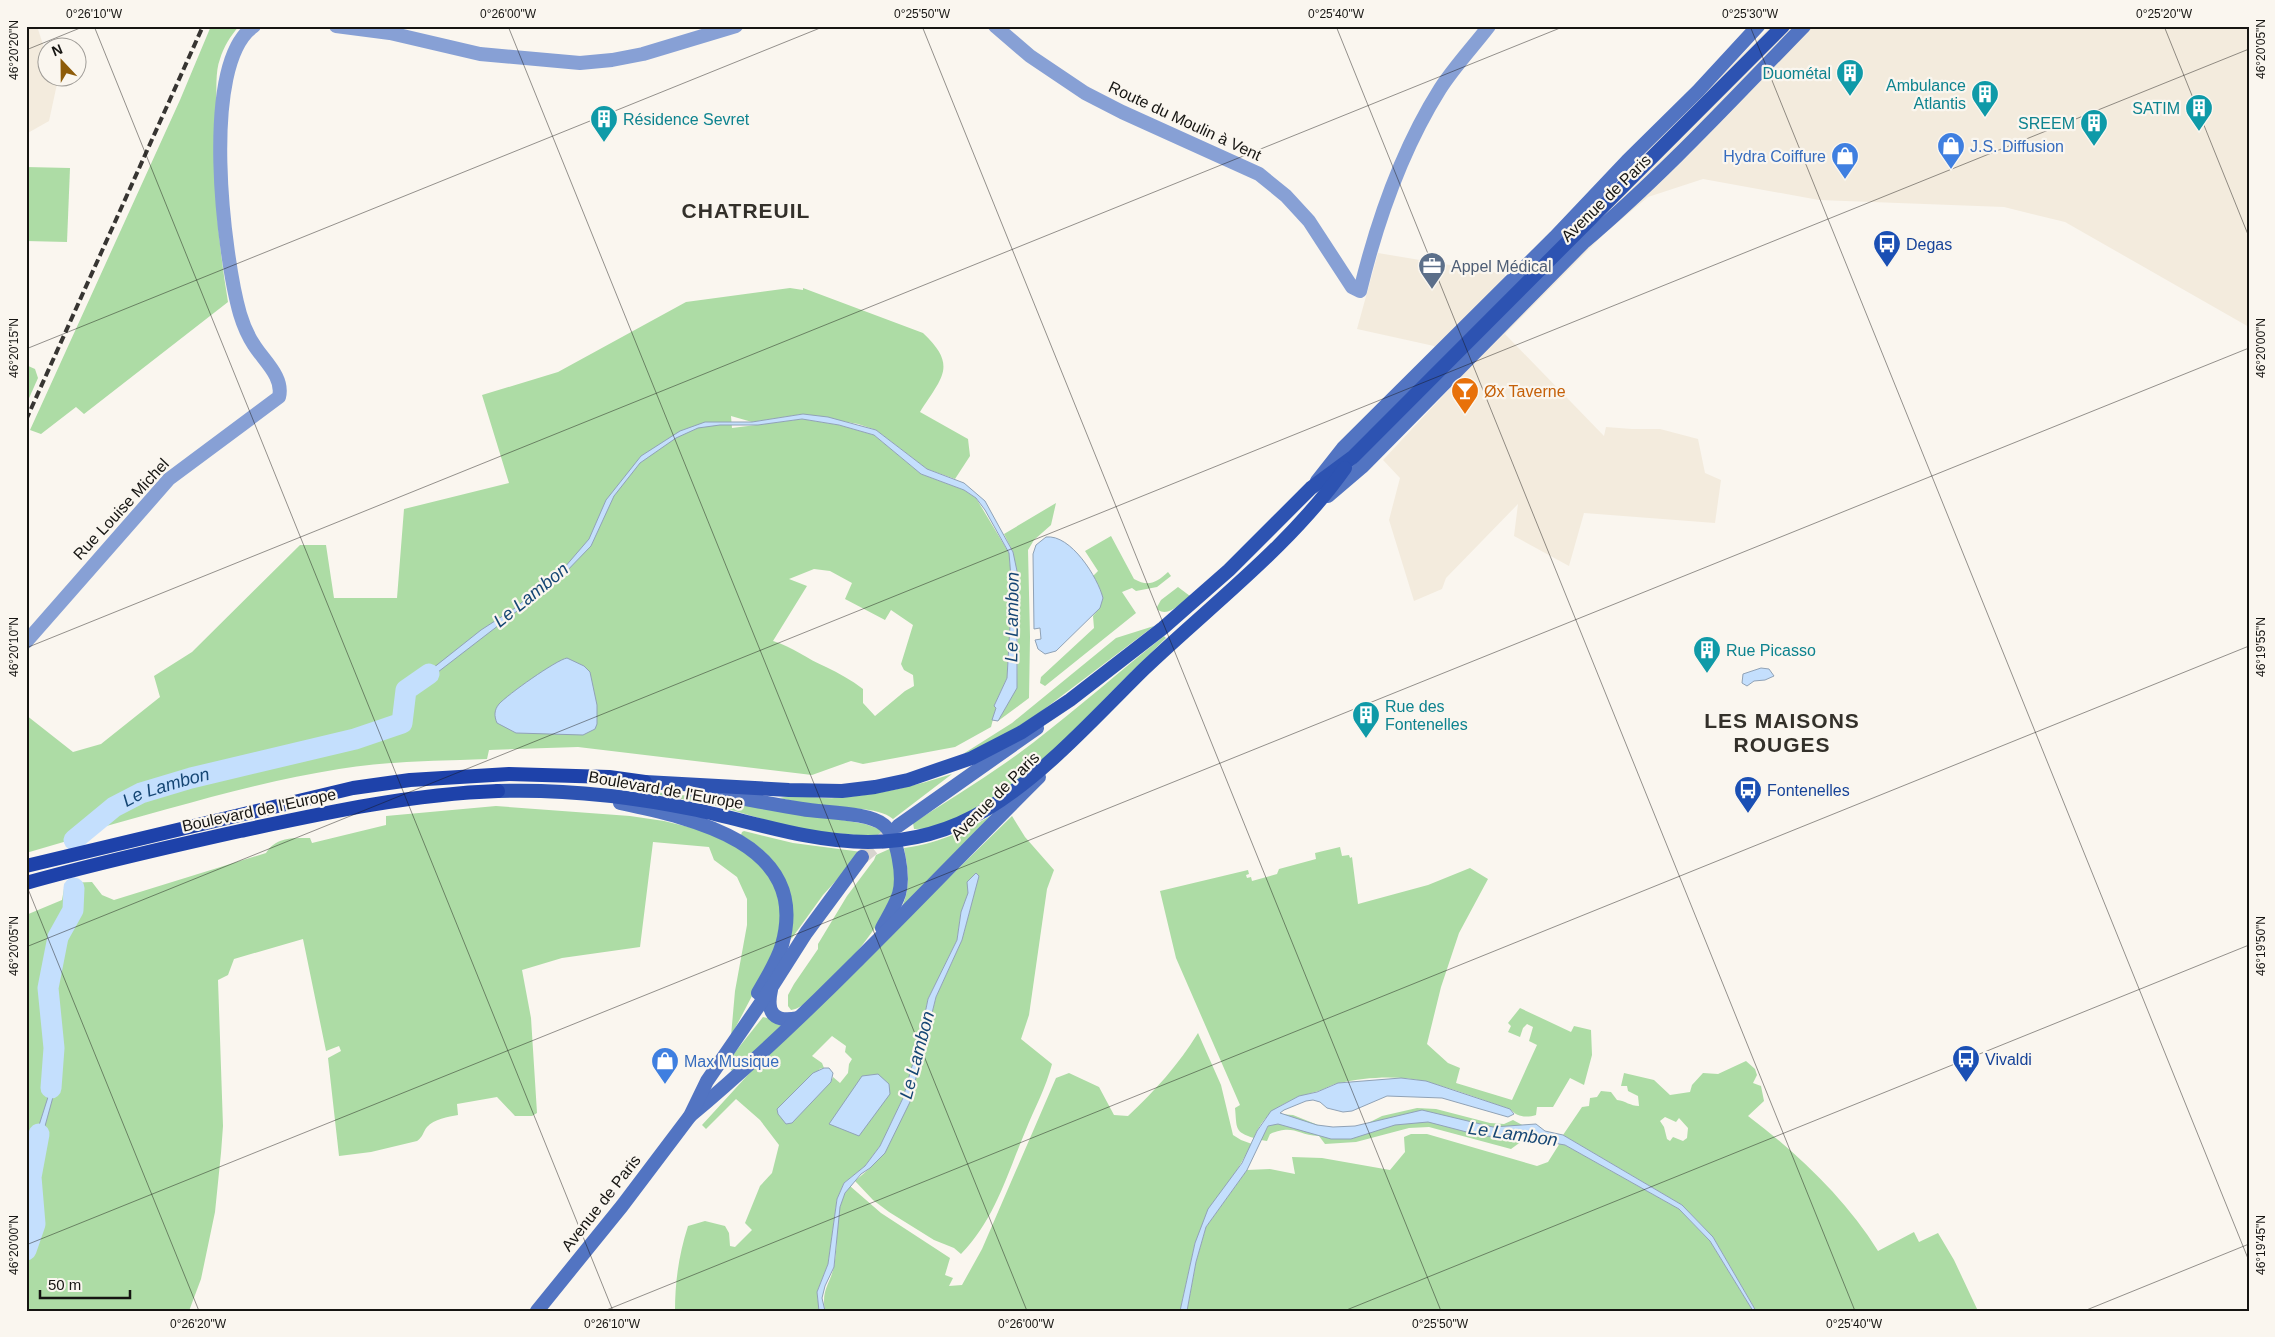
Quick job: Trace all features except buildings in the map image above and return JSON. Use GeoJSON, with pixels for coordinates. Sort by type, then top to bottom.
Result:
{"type":"FeatureCollection","features":[{"type":"Feature","properties":{"kind":"highway","name":"Boulevard de l'Europe"},"geometry":{"type":"LineString","coordinates":[[26,866],[353,788],[410,780],[509,774],[609,777],[645,782]]}},
{"type":"Feature","properties":{"kind":"highway","name":"Boulevard de l'Europe"},"geometry":{"type":"LineString","coordinates":[[26,883],[123,857],[307,816],[366,805],[498,791]]}},
{"type":"Feature","properties":{"kind":"main road","name":"Avenue de Paris"},"geometry":{"type":"LineString","coordinates":[[898,826],[1028,736],[1070,700],[1163,628],[1202,594],[1249,551],[1312,488],[1353,456],[1783,26]]}},
{"type":"Feature","properties":{"kind":"main road","name":"Avenue de Paris"},"geometry":{"type":"LineString","coordinates":[[690,1116],[740,1074],[871,946],[1143,669],[1248,573],[1323,499],[1362,467],[1583,243],[1610,220],[1714,119],[1801,27]]}},
{"type":"Feature","properties":{"kind":"main road","name":"Avenue de Paris"},"geometry":{"type":"LineString","coordinates":[[1312,488],[1343,448],[1555,237],[1627,161],[1698,91],[1754,29]]}},
{"type":"Feature","properties":{"kind":"main road","name":"Avenue de Paris"},"geometry":{"type":"LineString","coordinates":[[1323,499],[1353,456]]}},
{"type":"Feature","properties":{"kind":"main road","name":"Boulevard de l'Europe"},"geometry":{"type":"LineString","coordinates":[[645,782],[789,790],[842,791],[875,788],[960,764],[1022,732],[1070,700]]}},
{"type":"Feature","properties":{"kind":"main road","name":"Boulevard de l'Europe"},"geometry":{"type":"LineString","coordinates":[[498,791],[534,790],[613,795],[696,810],[817,838],[844,841],[895,841],[932,835],[986,810],[1032,775],[1091,724]]}},
{"type":"Feature","properties":{"kind":"main road"},"geometry":{"type":"LineString","coordinates":[[645,782],[876,820],[890,832],[895,841],[901,878],[899,894],[871,946]]}},
{"type":"Feature","properties":{"kind":"main road"},"geometry":{"type":"LineString","coordinates":[[498,791],[566,795],[612,801],[655,810],[705,824],[732,836],[756,853],[766,862],[778,880],[785,905],[786,919],[781,947],[756,996],[751,1016]]}},
{"type":"Feature","properties":{"kind":"main road","name":"Avenue de Paris"},"geometry":{"type":"LineString","coordinates":[[537,1311],[622,1206],[690,1116],[707,1081],[771,988],[806,932],[862,857]]}},
{"type":"Feature","properties":{"kind":"main road"},"geometry":{"type":"LineString","coordinates":[[771,988],[768,1002],[770,1011],[781,1019],[798,1018]]}},
{"type":"Feature","properties":{"kind":"street","name":"Rue Louise Michel"},"geometry":{"type":"LineString","coordinates":[[26,642],[170,478],[279,398],[281,389],[276,374],[254,345],[240,314],[229,258],[220,187],[224,89],[235,54],[242,41],[254,26]]}},
{"type":"Feature","properties":{"kind":"street"},"geometry":{"type":"LineString","coordinates":[[336,26],[390,33],[480,54],[580,62],[612,60],[643,54],[736,26]]}},
{"type":"Feature","properties":{"kind":"street","name":"Route du Moulin à Vent"},"geometry":{"type":"LineString","coordinates":[[995,26],[1030,56],[1085,93],[1122,112],[1259,174],[1286,196],[1309,221],[1352,286],[1360,291],[1373,241],[1393,183],[1421,122],[1440,88],[1490,26]]}},
{"type":"Feature","properties":{"kind":"shaded area"},"geometry":{"type":"Polygon","coordinates":[[[26,26],[37,26],[41,38],[38,38],[38,88],[56,88],[49,121],[26,134],[26,26]]]}},
{"type":"Feature","properties":{"kind":"shaded area"},"geometry":{"type":"Polygon","coordinates":[[[1771,26],[2249,26],[2249,327],[2065,222],[2004,207],[1819,200],[1703,179],[1648,197],[1604,234],[1505,334],[1604,436],[1606,427],[1660,429],[1698,439],[1705,473],[1721,480],[1715,523],[1584,513],[1569,566],[1514,536],[1518,504],[1446,578],[1442,589],[1414,601],[1389,520],[1400,478],[1383,460],[1453,385],[1434,346],[1357,329],[1378,253],[1504,274],[1512,284],[1771,26]]]}},
{"type":"Feature","properties":{"kind":"green space"},"geometry":{"type":"Polygon","coordinates":[[[211,26],[239,26],[222,54],[218,64],[216,81],[216,203],[228,302],[84,414],[76,407],[41,434],[30,430],[180,100],[211,26]]]}},
{"type":"Feature","properties":{"kind":"green space"},"geometry":{"type":"Polygon","coordinates":[[[26,167],[70,168],[67,242],[26,241],[26,167]]]}},
{"type":"Feature","properties":{"kind":"green space"},"geometry":{"type":"Polygon","coordinates":[[[790,288],[803,290],[803,288],[923,333],[934,344],[943,363],[943,372],[935,390],[920,412],[968,439],[970,456],[955,479],[927,469],[876,430],[858,424],[803,414],[752,422],[731,416],[732,428],[802,419],[839,425],[874,435],[921,474],[964,490],[976,498],[1009,553],[1012,590],[1007,678],[994,706],[996,708],[991,727],[955,747],[863,764],[851,761],[812,775],[578,747],[489,750],[487,759],[357,766],[273,782],[208,798],[77,834],[67,841],[26,853],[26,715],[73,752],[101,744],[160,697],[154,676],[192,652],[300,545],[326,545],[334,598],[397,598],[404,509],[509,483],[482,395],[558,372],[686,302],[790,288]],[[814,569],[789,579],[807,586],[773,641],[787,646],[836,672],[863,689],[863,703],[875,716],[905,691],[914,686],[913,675],[904,670],[901,664],[913,625],[891,610],[885,620],[845,599],[852,583],[830,571],[814,569]]]}},
{"type":"Feature","properties":{"kind":"green space"},"geometry":{"type":"Polygon","coordinates":[[[26,365],[35,369],[38,378],[26,405],[26,365]]]}},
{"type":"Feature","properties":{"kind":"green space"},"geometry":{"type":"Polygon","coordinates":[[[1056,503],[1051,525],[1034,540],[1028,550],[1029,698],[998,721],[1017,687],[1018,592],[1013,552],[1004,534],[1056,503]]]}},
{"type":"Feature","properties":{"kind":"green space"},"geometry":{"type":"Polygon","coordinates":[[[1111,536],[1134,579],[1144,583],[1152,583],[1168,572],[1171,576],[1157,587],[1136,591],[1132,588],[1122,592],[1136,613],[1045,686],[1040,683],[1041,677],[1094,628],[1093,616],[1100,606],[1101,596],[1093,576],[1098,571],[1085,551],[1111,536]]]}},
{"type":"Feature","properties":{"kind":"green space"},"geometry":{"type":"Polygon","coordinates":[[[1178,587],[1190,596],[1171,610],[1162,612],[1158,610],[1157,607],[1161,600],[1178,587]]]}},
{"type":"Feature","properties":{"kind":"green space"},"geometry":{"type":"Polygon","coordinates":[[[1154,626],[1039,713],[994,743],[963,754],[1012,723],[1116,638],[1154,626]]]}},
{"type":"Feature","properties":{"kind":"green space"},"geometry":{"type":"Polygon","coordinates":[[[1164,636],[1166,638],[1078,727],[1026,775],[999,796],[970,814],[942,825],[914,829],[913,823],[1019,753],[1164,636]]]}},
{"type":"Feature","properties":{"kind":"green space"},"geometry":{"type":"Polygon","coordinates":[[[952,774],[893,819],[869,810],[821,806],[779,798],[793,796],[837,798],[867,795],[910,786],[952,774]]]}},
{"type":"Feature","properties":{"kind":"green space"},"geometry":{"type":"Polygon","coordinates":[[[627,789],[727,800],[865,824],[879,829],[883,833],[879,837],[800,830],[714,805],[627,789]]]}},
{"type":"Feature","properties":{"kind":"green space"},"geometry":{"type":"Polygon","coordinates":[[[496,806],[630,816],[664,821],[701,830],[750,853],[773,879],[782,915],[774,954],[731,1036],[735,991],[747,925],[747,899],[737,877],[714,860],[709,847],[653,842],[640,947],[562,958],[522,970],[531,1018],[537,1113],[532,1116],[515,1116],[497,1097],[457,1104],[458,1115],[433,1122],[417,1141],[371,1152],[339,1156],[328,1058],[341,1051],[339,1046],[326,1051],[303,939],[234,959],[228,975],[218,980],[223,1126],[215,1212],[201,1279],[189,1311],[26,1311],[26,915],[62,900],[65,883],[92,882],[102,895],[114,900],[266,853],[275,844],[285,839],[310,838],[312,843],[386,825],[386,816],[496,806]]]}},
{"type":"Feature","properties":{"kind":"green space"},"geometry":{"type":"Polygon","coordinates":[[[1004,807],[902,907],[908,885],[904,848],[918,846],[956,834],[1004,807]]]}},
{"type":"Feature","properties":{"kind":"green space"},"geometry":{"type":"Polygon","coordinates":[[[1012,816],[1025,837],[1054,870],[1047,889],[1029,1015],[1021,1039],[1052,1064],[999,1197],[982,1227],[961,1254],[954,1248],[934,1240],[889,1212],[873,1200],[855,1181],[870,1168],[917,1075],[936,997],[962,940],[974,894],[961,912],[957,940],[928,999],[920,1038],[903,1098],[880,1146],[865,1166],[844,1183],[837,1199],[828,1264],[817,1292],[819,1311],[675,1311],[678,1268],[688,1226],[705,1221],[725,1226],[729,1233],[730,1246],[735,1247],[752,1230],[745,1223],[760,1186],[772,1173],[779,1145],[760,1120],[736,1099],[706,1129],[702,1125],[756,1066],[1012,816]],[[832,1036],[812,1056],[822,1063],[824,1068],[819,1069],[831,1082],[833,1077],[840,1083],[848,1073],[849,1064],[852,1059],[845,1052],[846,1046],[832,1036]]]}},
{"type":"Feature","properties":{"kind":"green space"},"geometry":{"type":"Polygon","coordinates":[[[744,831],[793,843],[862,852],[823,895],[792,938],[788,940],[786,891],[783,879],[770,857],[758,846],[741,835],[744,831]]]}},
{"type":"Feature","properties":{"kind":"green space"},"geometry":{"type":"Polygon","coordinates":[[[894,847],[894,893],[879,922],[833,979],[817,994],[802,1005],[791,1010],[788,1006],[788,995],[818,949],[818,944],[847,896],[876,855],[894,847]]]}},
{"type":"Feature","properties":{"kind":"green space"},"geometry":{"type":"Polygon","coordinates":[[[1340,847],[1342,856],[1349,855],[1350,858],[1352,857],[1358,904],[1428,885],[1470,868],[1488,879],[1459,933],[1441,987],[1427,1044],[1448,1063],[1460,1068],[1456,1083],[1512,1100],[1537,1045],[1529,1041],[1533,1027],[1527,1024],[1523,1028],[1520,1037],[1508,1032],[1511,1026],[1508,1023],[1520,1008],[1571,1032],[1574,1026],[1591,1030],[1592,1055],[1584,1085],[1570,1078],[1553,1107],[1537,1107],[1536,1115],[1525,1117],[1516,1114],[1510,1109],[1427,1082],[1406,1078],[1361,1079],[1334,1085],[1287,1102],[1278,1107],[1264,1120],[1254,1138],[1243,1134],[1237,1125],[1235,1108],[1240,1105],[1176,958],[1160,891],[1248,870],[1247,878],[1251,877],[1252,881],[1277,874],[1279,869],[1316,859],[1315,853],[1340,847]]]}},
{"type":"Feature","properties":{"kind":"green space"},"geometry":{"type":"Polygon","coordinates":[[[763,1017],[787,1023],[732,1071],[728,1066],[728,1061],[763,1017]]]}},
{"type":"Feature","properties":{"kind":"green space"},"geometry":{"type":"Polygon","coordinates":[[[1198,1033],[1221,1085],[1233,1135],[1252,1144],[1195,1243],[1180,1311],[825,1311],[824,1297],[836,1256],[841,1204],[850,1186],[881,1213],[950,1258],[945,1275],[953,1278],[949,1286],[962,1285],[982,1249],[1056,1078],[1069,1073],[1099,1087],[1114,1115],[1128,1116],[1166,1077],[1198,1033]]]}},
{"type":"Feature","properties":{"kind":"green space"},"geometry":{"type":"Polygon","coordinates":[[[1746,1061],[1755,1069],[1757,1075],[1753,1083],[1761,1086],[1764,1101],[1748,1116],[1784,1145],[1819,1178],[1851,1213],[1878,1251],[1914,1232],[1919,1242],[1938,1233],[1954,1260],[1978,1311],[1756,1311],[1713,1237],[1682,1205],[1563,1135],[1582,1107],[1589,1106],[1590,1098],[1597,1097],[1601,1091],[1611,1092],[1617,1100],[1639,1106],[1638,1096],[1628,1091],[1627,1086],[1621,1086],[1624,1073],[1654,1080],[1670,1095],[1690,1092],[1692,1085],[1703,1073],[1718,1074],[1746,1061]],[[1665,1117],[1660,1121],[1664,1127],[1667,1139],[1670,1141],[1673,1137],[1683,1141],[1687,1138],[1688,1128],[1679,1118],[1676,1122],[1665,1117]]]}},
{"type":"Feature","properties":{"kind":"green space"},"geometry":{"type":"Polygon","coordinates":[[[1417,1108],[1436,1109],[1490,1123],[1504,1124],[1513,1120],[1528,1128],[1541,1139],[1522,1141],[1511,1149],[1429,1127],[1409,1128],[1356,1142],[1325,1144],[1319,1136],[1290,1130],[1278,1131],[1270,1134],[1267,1141],[1261,1140],[1271,1121],[1279,1114],[1293,1115],[1328,1129],[1360,1127],[1382,1116],[1417,1108]]]}},
{"type":"Feature","properties":{"kind":"green space"},"geometry":{"type":"Polygon","coordinates":[[[1411,1134],[1427,1134],[1537,1166],[1548,1162],[1560,1143],[1565,1145],[1679,1209],[1710,1241],[1753,1311],[1187,1311],[1196,1262],[1206,1227],[1247,1170],[1270,1169],[1295,1174],[1292,1157],[1322,1158],[1390,1170],[1405,1152],[1404,1137],[1411,1134]]]}},
{"type":"Feature","properties":{"kind":"water"},"geometry":{"type":"Polygon","coordinates":[[[803,414],[828,417],[876,430],[927,469],[964,483],[985,501],[1013,552],[1017,571],[1017,688],[998,721],[992,720],[996,708],[994,706],[1007,678],[1012,590],[1009,553],[985,510],[976,498],[964,490],[921,474],[874,435],[839,425],[802,419],[758,425],[720,425],[698,428],[676,438],[640,463],[614,496],[591,546],[560,578],[438,672],[407,693],[404,691],[481,630],[515,608],[564,568],[589,539],[606,500],[641,456],[680,431],[705,422],[752,422],[803,414]]]}},
{"type":"Feature","properties":{"kind":"water"},"geometry":{"type":"Polygon","coordinates":[[[1046,537],[1065,542],[1074,550],[1096,580],[1103,598],[1100,608],[1056,651],[1045,654],[1038,649],[1035,640],[1041,639],[1040,628],[1034,629],[1033,554],[1036,545],[1046,537]]]}},
{"type":"Feature","properties":{"kind":"water"},"geometry":{"type":"Polygon","coordinates":[[[567,658],[584,666],[590,672],[597,705],[597,724],[595,729],[583,735],[516,733],[497,723],[495,711],[499,704],[543,671],[567,658]]]}},
{"type":"Feature","properties":{"kind":"water"},"geometry":{"type":"Polygon","coordinates":[[[1761,668],[1769,669],[1774,676],[1765,680],[1754,681],[1747,686],[1742,683],[1743,674],[1761,668]]]}},
{"type":"Feature","properties":{"kind":"water"},"geometry":{"type":"Polygon","coordinates":[[[976,873],[979,876],[962,940],[936,997],[910,1102],[885,1153],[861,1174],[845,1193],[840,1207],[834,1267],[825,1286],[822,1298],[825,1311],[819,1311],[817,1292],[828,1264],[837,1199],[844,1183],[865,1166],[880,1146],[903,1098],[920,1038],[928,999],[957,940],[961,912],[968,893],[967,882],[976,873]]]}},
{"type":"Feature","properties":{"kind":"water"},"geometry":{"type":"Polygon","coordinates":[[[74,910],[56,949],[50,981],[53,1019],[53,1097],[36,1159],[36,1228],[26,1254],[26,1242],[32,1228],[34,1141],[48,1097],[51,1033],[47,980],[52,953],[69,912],[74,910]]]}},
{"type":"Feature","properties":{"kind":"water"},"geometry":{"type":"Polygon","coordinates":[[[829,1068],[833,1073],[831,1082],[792,1123],[786,1124],[778,1114],[777,1109],[813,1073],[829,1068]]]}},
{"type":"Feature","properties":{"kind":"water"},"geometry":{"type":"Polygon","coordinates":[[[878,1074],[889,1084],[890,1094],[859,1136],[829,1124],[862,1076],[878,1074]]]}},
{"type":"Feature","properties":{"kind":"water"},"geometry":{"type":"Polygon","coordinates":[[[1401,1078],[1426,1081],[1510,1109],[1514,1114],[1508,1117],[1442,1098],[1387,1096],[1352,1111],[1343,1112],[1327,1108],[1320,1102],[1313,1100],[1306,1101],[1280,1113],[1317,1125],[1333,1127],[1355,1126],[1422,1110],[1493,1127],[1536,1124],[1545,1131],[1563,1135],[1682,1205],[1713,1237],[1756,1311],[1753,1311],[1710,1241],[1679,1209],[1565,1145],[1518,1137],[1482,1136],[1428,1122],[1395,1125],[1351,1139],[1331,1139],[1278,1124],[1268,1126],[1247,1170],[1206,1227],[1196,1262],[1187,1311],[1180,1311],[1195,1243],[1208,1209],[1242,1163],[1257,1131],[1271,1111],[1299,1096],[1317,1092],[1338,1083],[1401,1078]]]}},
{"type":"Feature","properties":{"kind":"waterway","name":"Le Lambon"},"geometry":{"type":"LineString","coordinates":[[74,840],[114,807],[141,793],[191,778],[355,739],[402,723],[406,690],[429,674]]}},
{"type":"Feature","properties":{"kind":"waterway","name":"Le Lambon"},"geometry":{"type":"LineString","coordinates":[[51,1088],[54,1048],[48,988],[58,937],[73,910],[74,888]]}},
{"type":"Feature","properties":{"kind":"waterway","name":"Le Lambon"},"geometry":{"type":"LineString","coordinates":[[26,1250],[35,1224],[31,1177],[39,1134]]}},
{"type":"Feature","properties":{"kind":"tunnel"},"geometry":{"type":"LineString","coordinates":[[862,857],[886,837]]}},
{"type":"Feature","properties":{"kind":"railway"},"geometry":{"type":"LineString","coordinates":[[26,420],[203,26]]}},
{"type":"Feature","properties":{"kind":"place","name":"Duométal"},"geometry":{"type":"Point","coordinates":[1850,97]}},
{"type":"Feature","properties":{"kind":"place","name":"Ambulance Atlantis"},"geometry":{"type":"Point","coordinates":[1985,118]}},
{"type":"Feature","properties":{"kind":"place","name":"SATIM"},"geometry":{"type":"Point","coordinates":[2199,132]}},
{"type":"Feature","properties":{"kind":"place","name":"Résidence Sevret"},"geometry":{"type":"Point","coordinates":[604,143]}},
{"type":"Feature","properties":{"kind":"place","name":"SREEM"},"geometry":{"type":"Point","coordinates":[2094,147]}},
{"type":"Feature","properties":{"kind":"place","name":"J.S. Diffusion"},"geometry":{"type":"Point","coordinates":[1951,170]}},
{"type":"Feature","properties":{"kind":"place","name":"Hydra Coiffure"},"geometry":{"type":"Point","coordinates":[1845,180]}},
{"type":"Feature","properties":{"kind":"place","name":"Degas"},"geometry":{"type":"Point","coordinates":[1887,268]}},
{"type":"Feature","properties":{"kind":"place","name":"Appel Médical"},"geometry":{"type":"Point","coordinates":[1432,290]}},
{"type":"Feature","properties":{"kind":"place","name":"Øx Taverne"},"geometry":{"type":"Point","coordinates":[1465,415]}},
{"type":"Feature","properties":{"kind":"place","name":"Rue Picasso"},"geometry":{"type":"Point","coordinates":[1707,674]}},
{"type":"Feature","properties":{"kind":"place","name":"Rue des Fontenelles"},"geometry":{"type":"Point","coordinates":[1366,739]}},
{"type":"Feature","properties":{"kind":"place","name":"Fontenelles"},"geometry":{"type":"Point","coordinates":[1748,814]}},
{"type":"Feature","properties":{"kind":"place","name":"Vivaldi"},"geometry":{"type":"Point","coordinates":[1966,1083]}},
{"type":"Feature","properties":{"kind":"place","name":"Max Musique"},"geometry":{"type":"Point","coordinates":[665,1085]}},
{"type":"Feature","properties":{"kind":"district","name":"CHATREUIL"},"geometry":{"type":"Point","coordinates":[746,210]}},
{"type":"Feature","properties":{"kind":"district","name":"LES MAISONS ROUGES"},"geometry":{"type":"Point","coordinates":[1782,732]}}]}
